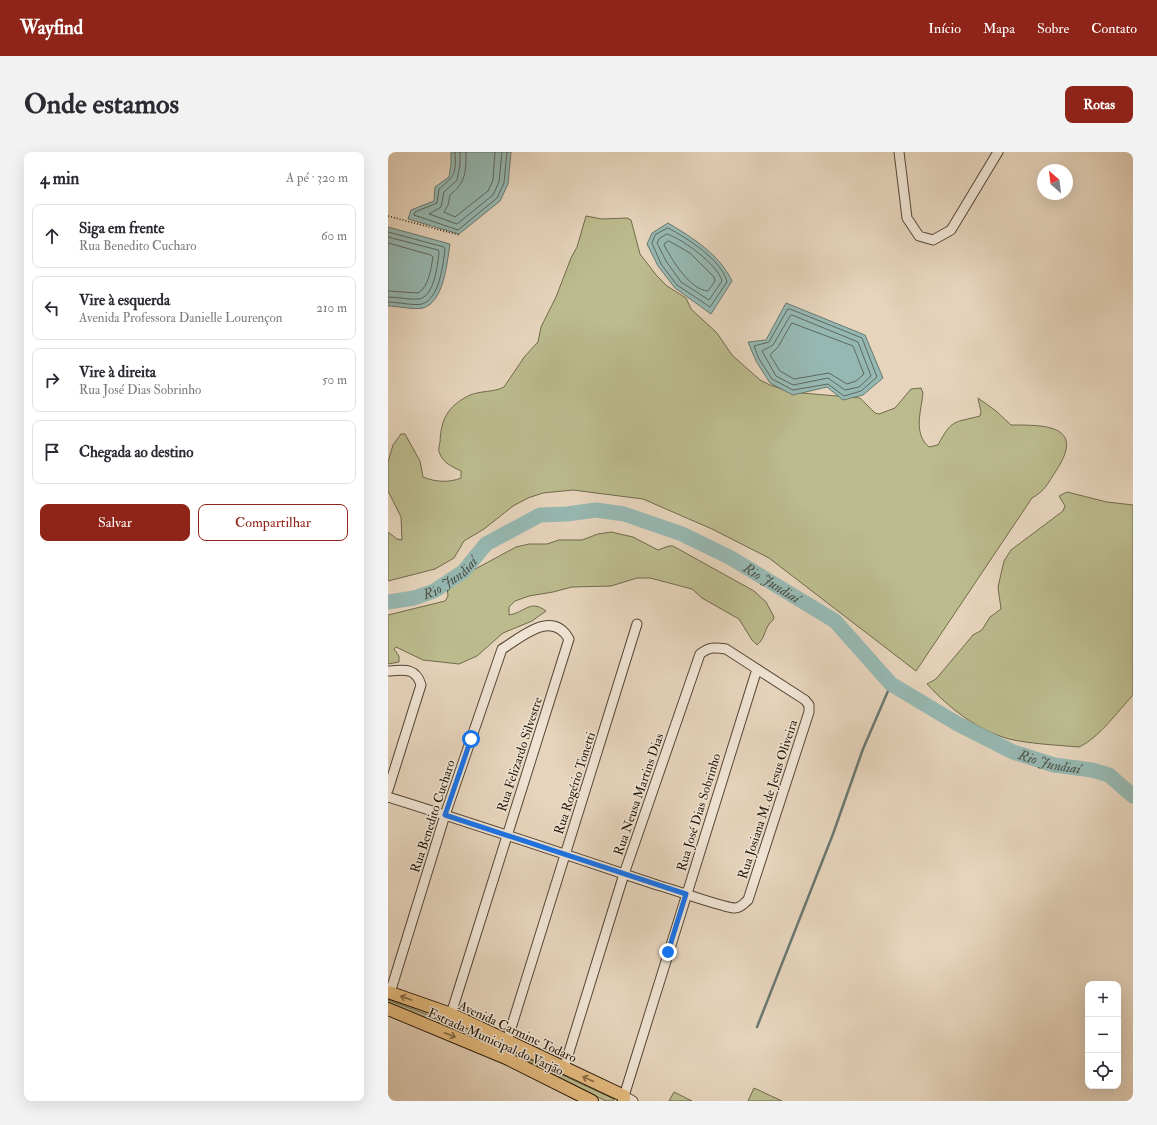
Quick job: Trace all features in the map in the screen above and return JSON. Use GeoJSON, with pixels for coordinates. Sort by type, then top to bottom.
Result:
{"type":"FeatureCollection","features":[{"type":"Feature","properties":{"kind":"main road","name":"Avenida Carmine Todaro"},"geometry":{"type":"LineString","coordinates":[[389,992],[451,1014],[627,1099]]}},
{"type":"Feature","properties":{"kind":"main road","name":"Estrada Municipal do Varjão"},"geometry":{"type":"LineString","coordinates":[[388,1009],[506,1058],[592,1101]]}},
{"type":"Feature","properties":{"kind":"street"},"geometry":{"type":"LineString","coordinates":[[899,152],[907,218],[919,236],[933,240],[952,230],[998,152]]}},
{"type":"Feature","properties":{"kind":"street","name":"Rua Rogério Tonetti"},"geometry":{"type":"LineString","coordinates":[[507,1041],[637,624]]}},
{"type":"Feature","properties":{"kind":"street","name":"Rua Felizardo Silvestre"},"geometry":{"type":"LineString","coordinates":[[451,1014],[506,835],[569,639],[564,630],[552,625],[540,626],[502,649]]}},
{"type":"Feature","properties":{"kind":"street","name":"Rua Neusa Martins Dias"},"geometry":{"type":"LineString","coordinates":[[564,1068],[624,874],[700,654],[708,648],[717,647],[726,649],[757,670]]}},
{"type":"Feature","properties":{"kind":"street","name":"Rua Benedito Cucharo"},"geometry":{"type":"LineString","coordinates":[[389,992],[445,815],[502,649]]}},
{"type":"Feature","properties":{"kind":"street","name":"Rua Josiana M. de Jesus Oliveira"},"geometry":{"type":"LineString","coordinates":[[686,894],[735,908],[741,906],[748,900],[809,712],[809,705],[805,700],[757,670]]}},
{"type":"Feature","properties":{"kind":"street","name":"Rua José Dias Sobrinho"},"geometry":{"type":"LineString","coordinates":[[627,1099],[686,894],[757,670]]}},
{"type":"Feature","properties":{"kind":"street"},"geometry":{"type":"LineString","coordinates":[[388,671],[412,672],[418,676],[421,685],[388,790]]}},
{"type":"Feature","properties":{"kind":"street"},"geometry":{"type":"LineString","coordinates":[[388,797],[686,894]]}},
{"type":"Feature","properties":{"kind":"path"},"geometry":{"type":"LineString","coordinates":[[388,216],[459,235]]}},
{"type":"Feature","properties":{"kind":"green space"},"geometry":{"type":"Polygon","coordinates":[[[586,216],[602,219],[627,218],[631,220],[640,254],[657,276],[667,286],[686,298],[691,309],[717,333],[732,355],[760,380],[770,385],[790,392],[860,398],[875,413],[879,414],[895,408],[911,389],[921,388],[923,393],[919,422],[921,435],[929,447],[938,445],[947,430],[954,423],[980,416],[981,412],[978,398],[996,411],[1011,425],[1049,427],[1058,431],[1064,436],[1067,444],[1064,456],[1056,471],[1043,489],[1032,498],[916,671],[769,558],[712,529],[643,499],[573,490],[543,493],[528,498],[513,506],[484,529],[464,541],[454,558],[435,569],[388,581],[388,532],[397,539],[402,540],[401,517],[388,491],[388,462],[393,445],[401,434],[405,434],[420,461],[423,477],[442,481],[452,481],[461,478],[461,471],[446,462],[441,457],[439,451],[442,427],[446,415],[455,405],[468,396],[504,387],[525,356],[538,342],[541,327],[556,297],[571,258],[577,247],[586,216]]]}},
{"type":"Feature","properties":{"kind":"green space"},"geometry":{"type":"Polygon","coordinates":[[[1067,492],[1107,502],[1133,505],[1133,695],[1101,731],[1079,747],[1026,742],[997,735],[975,724],[954,710],[927,684],[936,679],[973,635],[982,630],[990,617],[1001,609],[998,587],[1004,561],[1011,550],[1063,511],[1065,506],[1059,496],[1067,492]]]}},
{"type":"Feature","properties":{"kind":"green space"},"geometry":{"type":"Polygon","coordinates":[[[611,532],[633,537],[658,550],[673,546],[754,591],[766,602],[774,617],[760,642],[757,645],[752,640],[739,619],[702,598],[692,589],[650,578],[637,578],[611,586],[572,587],[529,596],[515,601],[509,607],[509,615],[532,606],[536,606],[546,611],[532,621],[503,633],[477,656],[459,664],[423,660],[396,647],[394,649],[399,656],[399,662],[388,664],[388,615],[445,601],[448,596],[447,587],[453,581],[516,547],[529,544],[547,544],[559,540],[582,540],[598,534],[611,532]]]}},
{"type":"Feature","properties":{"kind":"green space"},"geometry":{"type":"Polygon","coordinates":[[[388,1000],[431,1016],[494,1043],[489,1047],[388,1005],[388,1000]]]}},
{"type":"Feature","properties":{"kind":"green space"},"geometry":{"type":"Polygon","coordinates":[[[498,1045],[614,1099],[613,1101],[606,1101],[496,1048],[498,1045]]]}},
{"type":"Feature","properties":{"kind":"green space"},"geometry":{"type":"Polygon","coordinates":[[[754,1088],[782,1101],[748,1101],[754,1088]]]}},
{"type":"Feature","properties":{"kind":"green space"},"geometry":{"type":"Polygon","coordinates":[[[674,1092],[692,1101],[669,1101],[674,1092]]]}},
{"type":"Feature","properties":{"kind":"water"},"geometry":{"type":"Polygon","coordinates":[[[451,152],[511,152],[508,184],[500,201],[459,234],[408,219],[411,210],[434,201],[435,187],[449,177],[451,152]]]}},
{"type":"Feature","properties":{"kind":"water"},"geometry":{"type":"Polygon","coordinates":[[[668,223],[696,241],[713,255],[727,271],[732,281],[711,314],[675,288],[658,266],[647,244],[652,233],[668,223]]]}},
{"type":"Feature","properties":{"kind":"water"},"geometry":{"type":"Polygon","coordinates":[[[388,227],[450,244],[446,271],[440,290],[436,298],[423,308],[415,309],[388,306],[388,227]]]}},
{"type":"Feature","properties":{"kind":"water"},"geometry":{"type":"Polygon","coordinates":[[[786,303],[865,335],[883,378],[863,395],[843,400],[827,387],[793,395],[770,383],[756,361],[748,342],[766,340],[786,303]]]}},
{"type":"Feature","properties":{"kind":"waterway","name":"Rio Jundiaí"},"geometry":{"type":"LineString","coordinates":[[388,602],[414,598],[434,591],[463,572],[486,544],[540,515],[567,514],[596,510],[624,514],[682,534],[731,558],[835,621],[891,684],[956,723],[1013,752],[1054,765],[1092,770],[1109,775],[1133,796]]}},
{"type":"Feature","properties":{"kind":"waterway"},"geometry":{"type":"LineString","coordinates":[[757,1027],[833,834],[863,749],[891,684]]}},
{"type":"Feature","properties":{"kind":"route"},"geometry":{"type":"LineString","coordinates":[[471,739],[445,815],[686,894],[668,952]]}}]}
